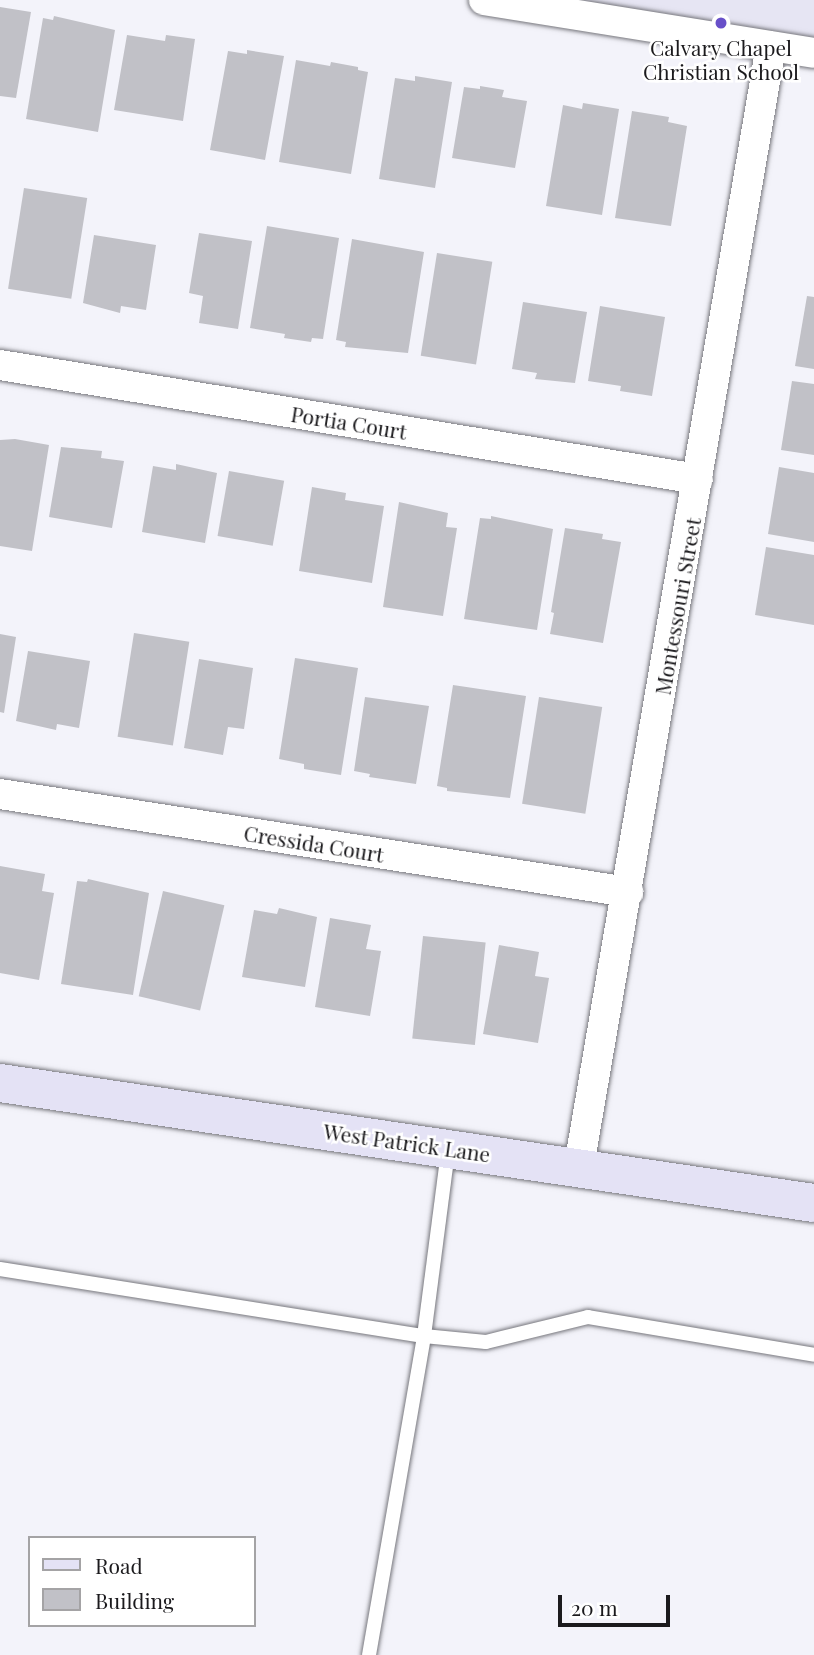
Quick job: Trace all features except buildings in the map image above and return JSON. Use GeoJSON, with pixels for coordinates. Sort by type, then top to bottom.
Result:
{"type":"FeatureCollection","features":[{"type":"Feature","properties":{"kind":"street"},"geometry":{"type":"LineString","coordinates":[[484,0],[814,53]]}},
{"type":"Feature","properties":{"kind":"street","name":"Montessouri Street"},"geometry":{"type":"LineString","coordinates":[[579,1166],[771,46]]}},
{"type":"Feature","properties":{"kind":"street","name":"Portia Court"},"geometry":{"type":"LineString","coordinates":[[0,365],[698,479]]}},
{"type":"Feature","properties":{"kind":"street","name":"Cressida Court"},"geometry":{"type":"LineString","coordinates":[[0,794],[628,891]]}},
{"type":"Feature","properties":{"kind":"street","name":"West Patrick Lane"},"geometry":{"type":"LineString","coordinates":[[0,1083],[579,1166],[814,1203]]}},
{"type":"Feature","properties":{"kind":"lane"},"geometry":{"type":"LineString","coordinates":[[369,1655],[424,1336],[448,1148]]}},
{"type":"Feature","properties":{"kind":"lane"},"geometry":{"type":"LineString","coordinates":[[0,1269],[424,1336],[486,1342],[588,1317],[814,1355]]}},
{"type":"Feature","properties":{"kind":"shaded area","name":"Calvary Chapel Christian School"},"geometry":{"type":"Polygon","coordinates":[[[484,0],[814,0],[814,55],[484,0]]]}},
{"type":"Feature","properties":{"kind":"place","name":"Calvary Chapel Christian School"},"geometry":{"type":"Point","coordinates":[721,23]}}]}
